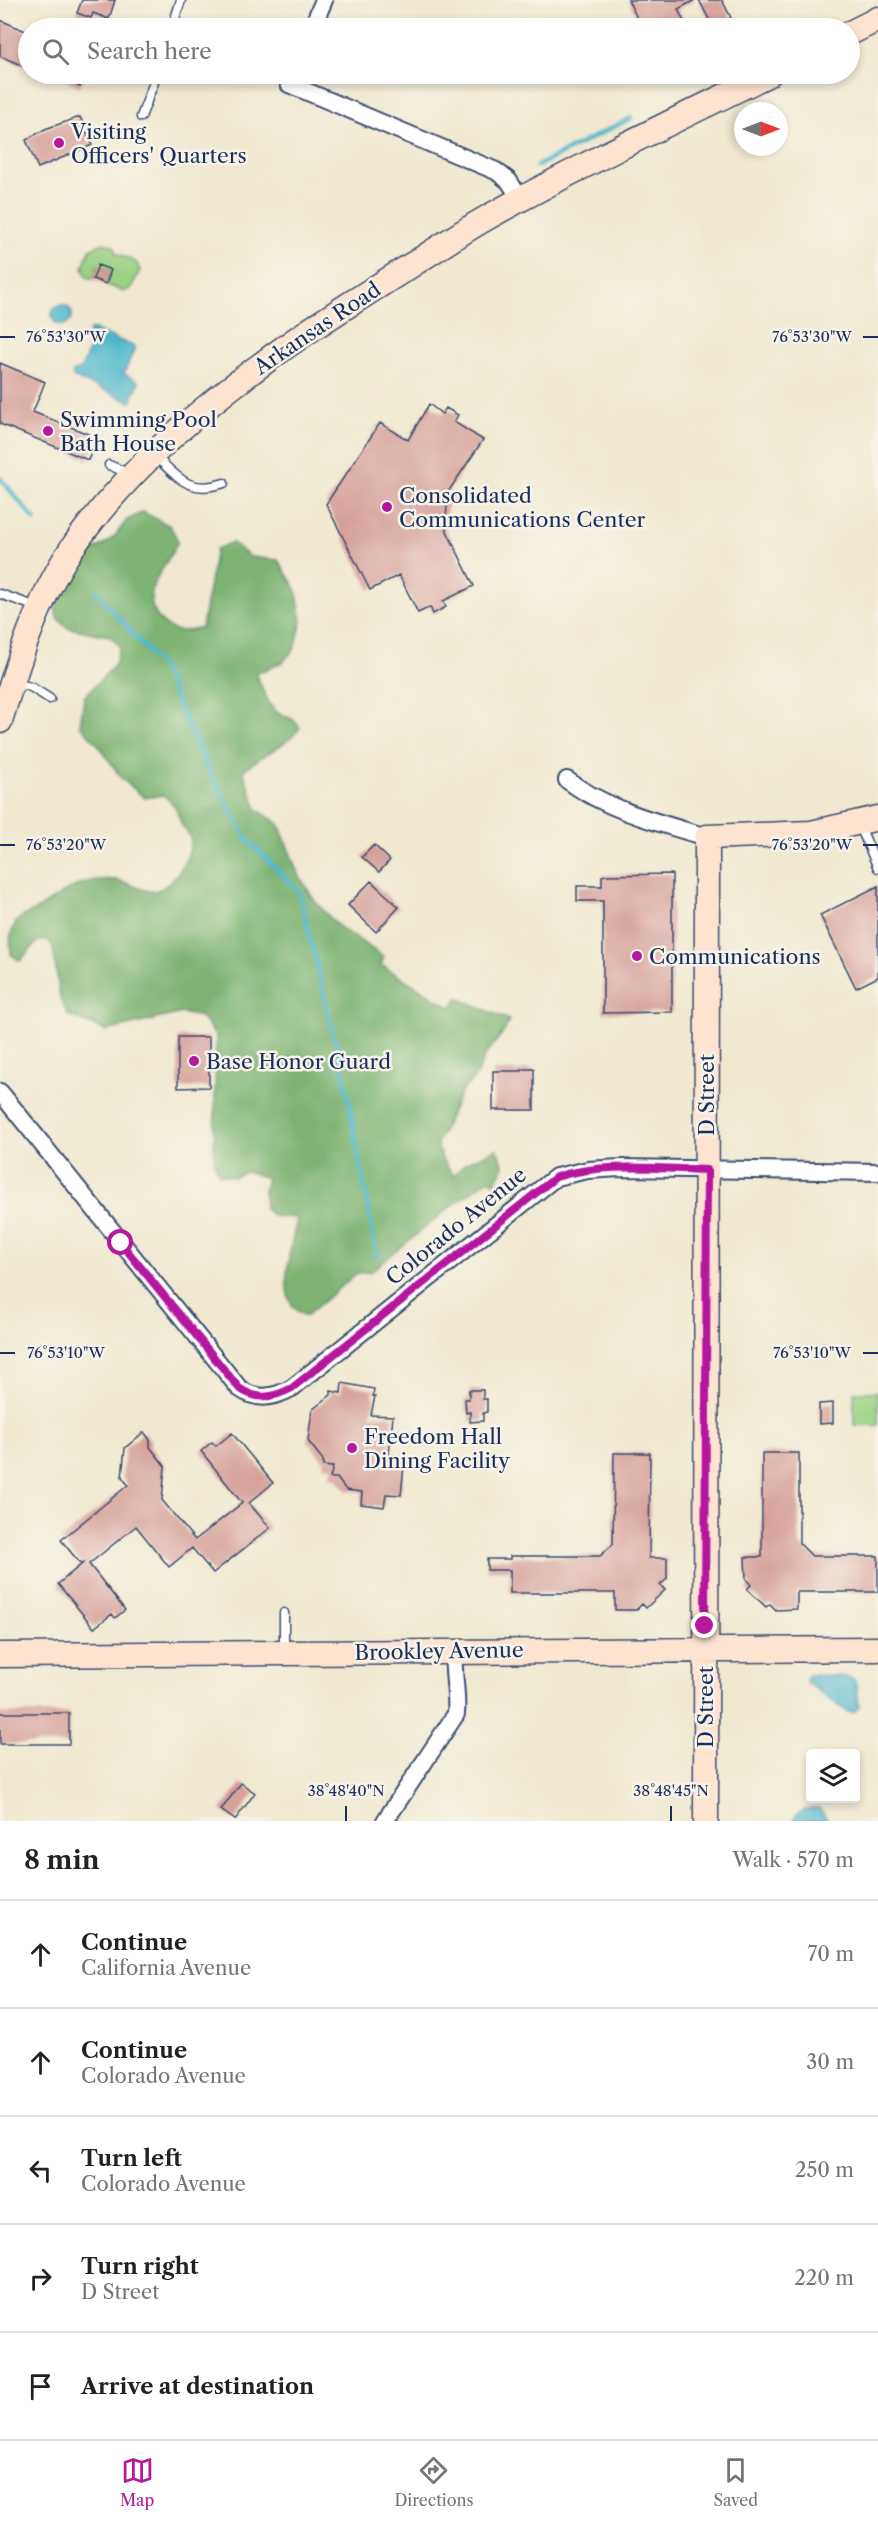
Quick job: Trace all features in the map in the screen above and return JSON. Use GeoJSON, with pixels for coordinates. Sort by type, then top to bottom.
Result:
{"type":"FeatureCollection","features":[{"type":"Feature","properties":{"kind":"street"},"geometry":{"type":"LineString","coordinates":[[316,18],[324,0]]}},
{"type":"Feature","properties":{"kind":"street"},"geometry":{"type":"LineString","coordinates":[[860,28],[878,19]]}},
{"type":"Feature","properties":{"kind":"street"},"geometry":{"type":"LineString","coordinates":[[303,84],[486,166],[509,181],[521,200]]}},
{"type":"Feature","properties":{"kind":"street","name":"Arkansas Road"},"geometry":{"type":"LineString","coordinates":[[0,721],[40,608],[74,547],[153,454],[225,392],[316,326],[471,227],[749,84]]}},
{"type":"Feature","properties":{"kind":"street"},"geometry":{"type":"LineString","coordinates":[[567,780],[585,793],[649,821],[706,837],[802,834],[868,821]]}},
{"type":"Feature","properties":{"kind":"street","name":"D Street"},"geometry":{"type":"LineString","coordinates":[[705,1821],[706,837]]}},
{"type":"Feature","properties":{"kind":"street","name":"Colorado Avenue"},"geometry":{"type":"LineString","coordinates":[[0,1092],[243,1391],[259,1397],[277,1395],[292,1388],[541,1186],[556,1177],[598,1169],[878,1172]]}},
{"type":"Feature","properties":{"kind":"street","name":"Brookley Avenue"},"geometry":{"type":"LineString","coordinates":[[0,1655],[878,1649]]}},
{"type":"Feature","properties":{"kind":"street"},"geometry":{"type":"LineString","coordinates":[[385,1821],[456,1714],[458,1699],[452,1668],[454,1651]]}},
{"type":"Feature","properties":{"kind":"lane"},"geometry":{"type":"LineString","coordinates":[[175,18],[181,0]]}},
{"type":"Feature","properties":{"kind":"lane"},"geometry":{"type":"LineString","coordinates":[[141,117],[153,84]]}},
{"type":"Feature","properties":{"kind":"lane"},"geometry":{"type":"LineString","coordinates":[[153,454],[187,485],[200,489],[224,483]]}},
{"type":"Feature","properties":{"kind":"lane"},"geometry":{"type":"LineString","coordinates":[[109,465],[133,475]]}},
{"type":"Feature","properties":{"kind":"lane"},"geometry":{"type":"LineString","coordinates":[[0,594],[40,608]]}},
{"type":"Feature","properties":{"kind":"lane"},"geometry":{"type":"LineString","coordinates":[[13,683],[32,687],[50,699]]}},
{"type":"Feature","properties":{"kind":"lane"},"geometry":{"type":"LineString","coordinates":[[868,821],[878,867]]}},
{"type":"Feature","properties":{"kind":"lane"},"geometry":{"type":"LineString","coordinates":[[284,1613],[284,1654]]}},
{"type":"Feature","properties":{"kind":"green space"},"geometry":{"type":"Polygon","coordinates":[[[104,243],[114,246],[116,253],[136,262],[140,270],[132,287],[124,292],[106,284],[111,270],[98,265],[93,279],[87,277],[83,267],[90,249],[104,243]]]}},
{"type":"Feature","properties":{"kind":"green space"},"geometry":{"type":"Polygon","coordinates":[[[143,512],[170,526],[178,541],[155,581],[151,601],[154,611],[171,629],[186,631],[202,627],[216,549],[232,542],[250,557],[278,560],[296,589],[302,621],[295,648],[283,662],[256,674],[273,709],[293,720],[300,728],[288,740],[243,771],[257,809],[279,824],[298,874],[314,900],[337,925],[384,957],[381,965],[451,1008],[458,998],[509,1020],[505,1030],[486,1054],[476,1076],[461,1092],[437,1144],[442,1159],[454,1176],[465,1163],[497,1149],[504,1167],[495,1183],[489,1179],[370,1272],[357,1273],[306,1316],[295,1309],[289,1299],[287,1286],[289,1257],[297,1218],[273,1216],[265,1209],[264,1190],[267,1178],[246,1171],[234,1177],[219,1174],[214,1162],[216,1036],[201,1017],[182,1013],[106,1031],[68,1015],[60,999],[53,948],[49,940],[38,941],[20,961],[11,954],[10,941],[18,920],[66,891],[93,880],[104,879],[121,881],[148,891],[160,889],[174,878],[189,852],[190,836],[172,803],[163,795],[145,798],[122,779],[100,747],[80,725],[84,697],[115,665],[120,646],[110,636],[68,628],[57,618],[55,604],[63,583],[80,557],[105,544],[115,536],[127,520],[143,512]]]}},
{"type":"Feature","properties":{"kind":"green space"},"geometry":{"type":"Polygon","coordinates":[[[854,1392],[878,1392],[878,1425],[854,1425],[854,1392]]]}},
{"type":"Feature","properties":{"kind":"water"},"geometry":{"type":"Polygon","coordinates":[[[58,305],[66,305],[72,311],[72,319],[66,325],[58,325],[52,319],[52,311],[58,305]]]}},
{"type":"Feature","properties":{"kind":"water"},"geometry":{"type":"Polygon","coordinates":[[[90,330],[135,347],[124,374],[139,382],[131,402],[73,377],[73,372],[81,369],[93,340],[88,336],[90,330]]]}},
{"type":"Feature","properties":{"kind":"water"},"geometry":{"type":"Polygon","coordinates":[[[809,1675],[842,1676],[853,1679],[857,1685],[859,1707],[854,1712],[848,1712],[807,1683],[806,1678],[809,1675]]]}},
{"type":"Feature","properties":{"kind":"water"},"geometry":{"type":"Polygon","coordinates":[[[819,1808],[828,1821],[793,1821],[800,1812],[819,1808]]]}},
{"type":"Feature","properties":{"kind":"building"},"geometry":{"type":"Polygon","coordinates":[[[82,0],[115,0],[109,18],[93,13],[91,18],[77,13],[82,0]]]}},
{"type":"Feature","properties":{"kind":"building"},"geometry":{"type":"Polygon","coordinates":[[[628,0],[695,0],[678,9],[682,18],[637,18],[628,0]]]}},
{"type":"Feature","properties":{"kind":"building"},"geometry":{"type":"Polygon","coordinates":[[[699,0],[722,0],[731,18],[708,18],[699,0]]]}},
{"type":"Feature","properties":{"kind":"building"},"geometry":{"type":"Polygon","coordinates":[[[0,20],[18,28],[18,64],[0,56],[0,20]]]}},
{"type":"Feature","properties":{"kind":"building","name":"Visiting Officers' Quarters"},"geometry":{"type":"Polygon","coordinates":[[[80,117],[92,145],[38,168],[26,140],[45,129],[80,117]]]}},
{"type":"Feature","properties":{"kind":"building"},"geometry":{"type":"Polygon","coordinates":[[[98,265],[111,270],[106,284],[93,279],[98,265]]]}},
{"type":"Feature","properties":{"kind":"building","name":"Swimming Pool Bath House"},"geometry":{"type":"Polygon","coordinates":[[[0,363],[45,382],[33,412],[98,438],[88,460],[0,424],[0,363]]]}},
{"type":"Feature","properties":{"kind":"building","name":"Consolidated Communications Center"},"geometry":{"type":"Polygon","coordinates":[[[429,404],[442,414],[446,408],[458,415],[454,422],[483,440],[448,492],[446,519],[442,521],[474,586],[443,601],[446,607],[433,614],[430,607],[418,613],[399,575],[370,590],[326,504],[380,423],[408,440],[429,404]]]}},
{"type":"Feature","properties":{"kind":"building"},"geometry":{"type":"Polygon","coordinates":[[[374,845],[390,860],[379,872],[362,857],[374,845]]]}},
{"type":"Feature","properties":{"kind":"building","name":"Communications"},"geometry":{"type":"Polygon","coordinates":[[[672,874],[672,1012],[603,1013],[603,901],[577,901],[577,886],[602,886],[602,876],[606,875],[672,874]]]}},
{"type":"Feature","properties":{"kind":"building"},"geometry":{"type":"Polygon","coordinates":[[[371,881],[399,907],[376,932],[348,905],[371,881]]]}},
{"type":"Feature","properties":{"kind":"building"},"geometry":{"type":"Polygon","coordinates":[[[878,886],[878,977],[856,988],[820,915],[878,886]]]}},
{"type":"Feature","properties":{"kind":"building","name":"Base Honor Guard"},"geometry":{"type":"Polygon","coordinates":[[[178,1037],[209,1037],[209,1087],[178,1088],[178,1037]]]}},
{"type":"Feature","properties":{"kind":"building"},"geometry":{"type":"Polygon","coordinates":[[[522,1069],[534,1069],[534,1110],[493,1110],[493,1071],[522,1071],[522,1069]]]}},
{"type":"Feature","properties":{"kind":"building","name":"Freedom Hall Dining Facility"},"geometry":{"type":"Polygon","coordinates":[[[342,1383],[374,1389],[371,1415],[393,1416],[389,1455],[405,1456],[401,1495],[386,1494],[384,1507],[361,1504],[362,1492],[346,1490],[337,1478],[330,1478],[333,1467],[323,1466],[323,1460],[308,1441],[312,1410],[331,1395],[331,1391],[341,1393],[342,1383]]]}},
{"type":"Feature","properties":{"kind":"building"},"geometry":{"type":"Polygon","coordinates":[[[469,1390],[483,1390],[483,1399],[487,1399],[487,1412],[483,1413],[483,1421],[470,1422],[470,1412],[466,1413],[465,1399],[469,1399],[469,1390]]]}},
{"type":"Feature","properties":{"kind":"building"},"geometry":{"type":"Polygon","coordinates":[[[833,1403],[833,1423],[819,1424],[819,1404],[833,1403]]]}},
{"type":"Feature","properties":{"kind":"building"},"geometry":{"type":"Polygon","coordinates":[[[144,1432],[150,1440],[150,1447],[165,1466],[162,1500],[195,1540],[242,1503],[201,1451],[212,1442],[216,1446],[232,1433],[273,1483],[249,1503],[270,1528],[213,1573],[192,1548],[169,1567],[136,1526],[89,1564],[125,1610],[115,1618],[112,1614],[94,1628],[58,1584],[83,1563],[79,1562],[61,1540],[128,1485],[122,1477],[125,1448],[144,1432]]]}},
{"type":"Feature","properties":{"kind":"building"},"geometry":{"type":"Polygon","coordinates":[[[614,1453],[650,1453],[649,1558],[667,1558],[667,1579],[660,1585],[665,1590],[646,1608],[642,1604],[636,1610],[615,1610],[615,1593],[510,1593],[510,1570],[487,1570],[487,1559],[510,1559],[510,1556],[600,1556],[613,1544],[614,1453]]]}},
{"type":"Feature","properties":{"kind":"building"},"geometry":{"type":"Polygon","coordinates":[[[762,1453],[799,1453],[799,1543],[812,1556],[878,1556],[878,1592],[797,1592],[797,1609],[776,1610],[770,1604],[766,1607],[747,1589],[751,1585],[746,1579],[745,1557],[762,1557],[762,1453]]]}},
{"type":"Feature","properties":{"kind":"building"},"geometry":{"type":"Polygon","coordinates":[[[0,1713],[69,1713],[69,1744],[0,1744],[0,1713]]]}},
{"type":"Feature","properties":{"kind":"building"},"geometry":{"type":"Polygon","coordinates":[[[241,1783],[255,1793],[235,1820],[221,1810],[241,1783]]]}},
{"type":"Feature","properties":{"kind":"waterway"},"geometry":{"type":"LineString","coordinates":[[537,166],[631,118]]}},
{"type":"Feature","properties":{"kind":"waterway"},"geometry":{"type":"LineString","coordinates":[[0,478],[35,520]]}},
{"type":"Feature","properties":{"kind":"waterway"},"geometry":{"type":"LineString","coordinates":[[96,591],[160,665],[206,765],[247,839],[299,892],[346,1086],[377,1256]]}},
{"type":"Feature","properties":{"kind":"place","name":"Visiting Officers' Quarters"},"geometry":{"type":"Point","coordinates":[59,143]}},
{"type":"Feature","properties":{"kind":"place","name":"Swimming Pool Bath House"},"geometry":{"type":"Point","coordinates":[48,431]}},
{"type":"Feature","properties":{"kind":"place","name":"Consolidated Communications Center"},"geometry":{"type":"Point","coordinates":[387,507]}},
{"type":"Feature","properties":{"kind":"place","name":"Communications"},"geometry":{"type":"Point","coordinates":[637,956]}},
{"type":"Feature","properties":{"kind":"place","name":"Base Honor Guard"},"geometry":{"type":"Point","coordinates":[194,1061]}},
{"type":"Feature","properties":{"kind":"place","name":"Freedom Hall Dining Facility"},"geometry":{"type":"Point","coordinates":[352,1448]}},
{"type":"Feature","properties":{"kind":"route"},"geometry":{"type":"LineString","coordinates":[[121,1243],[239,1388],[253,1396],[266,1398],[292,1388],[547,1181],[565,1174],[588,1170],[620,1168],[707,1170],[705,1626]]}}]}
